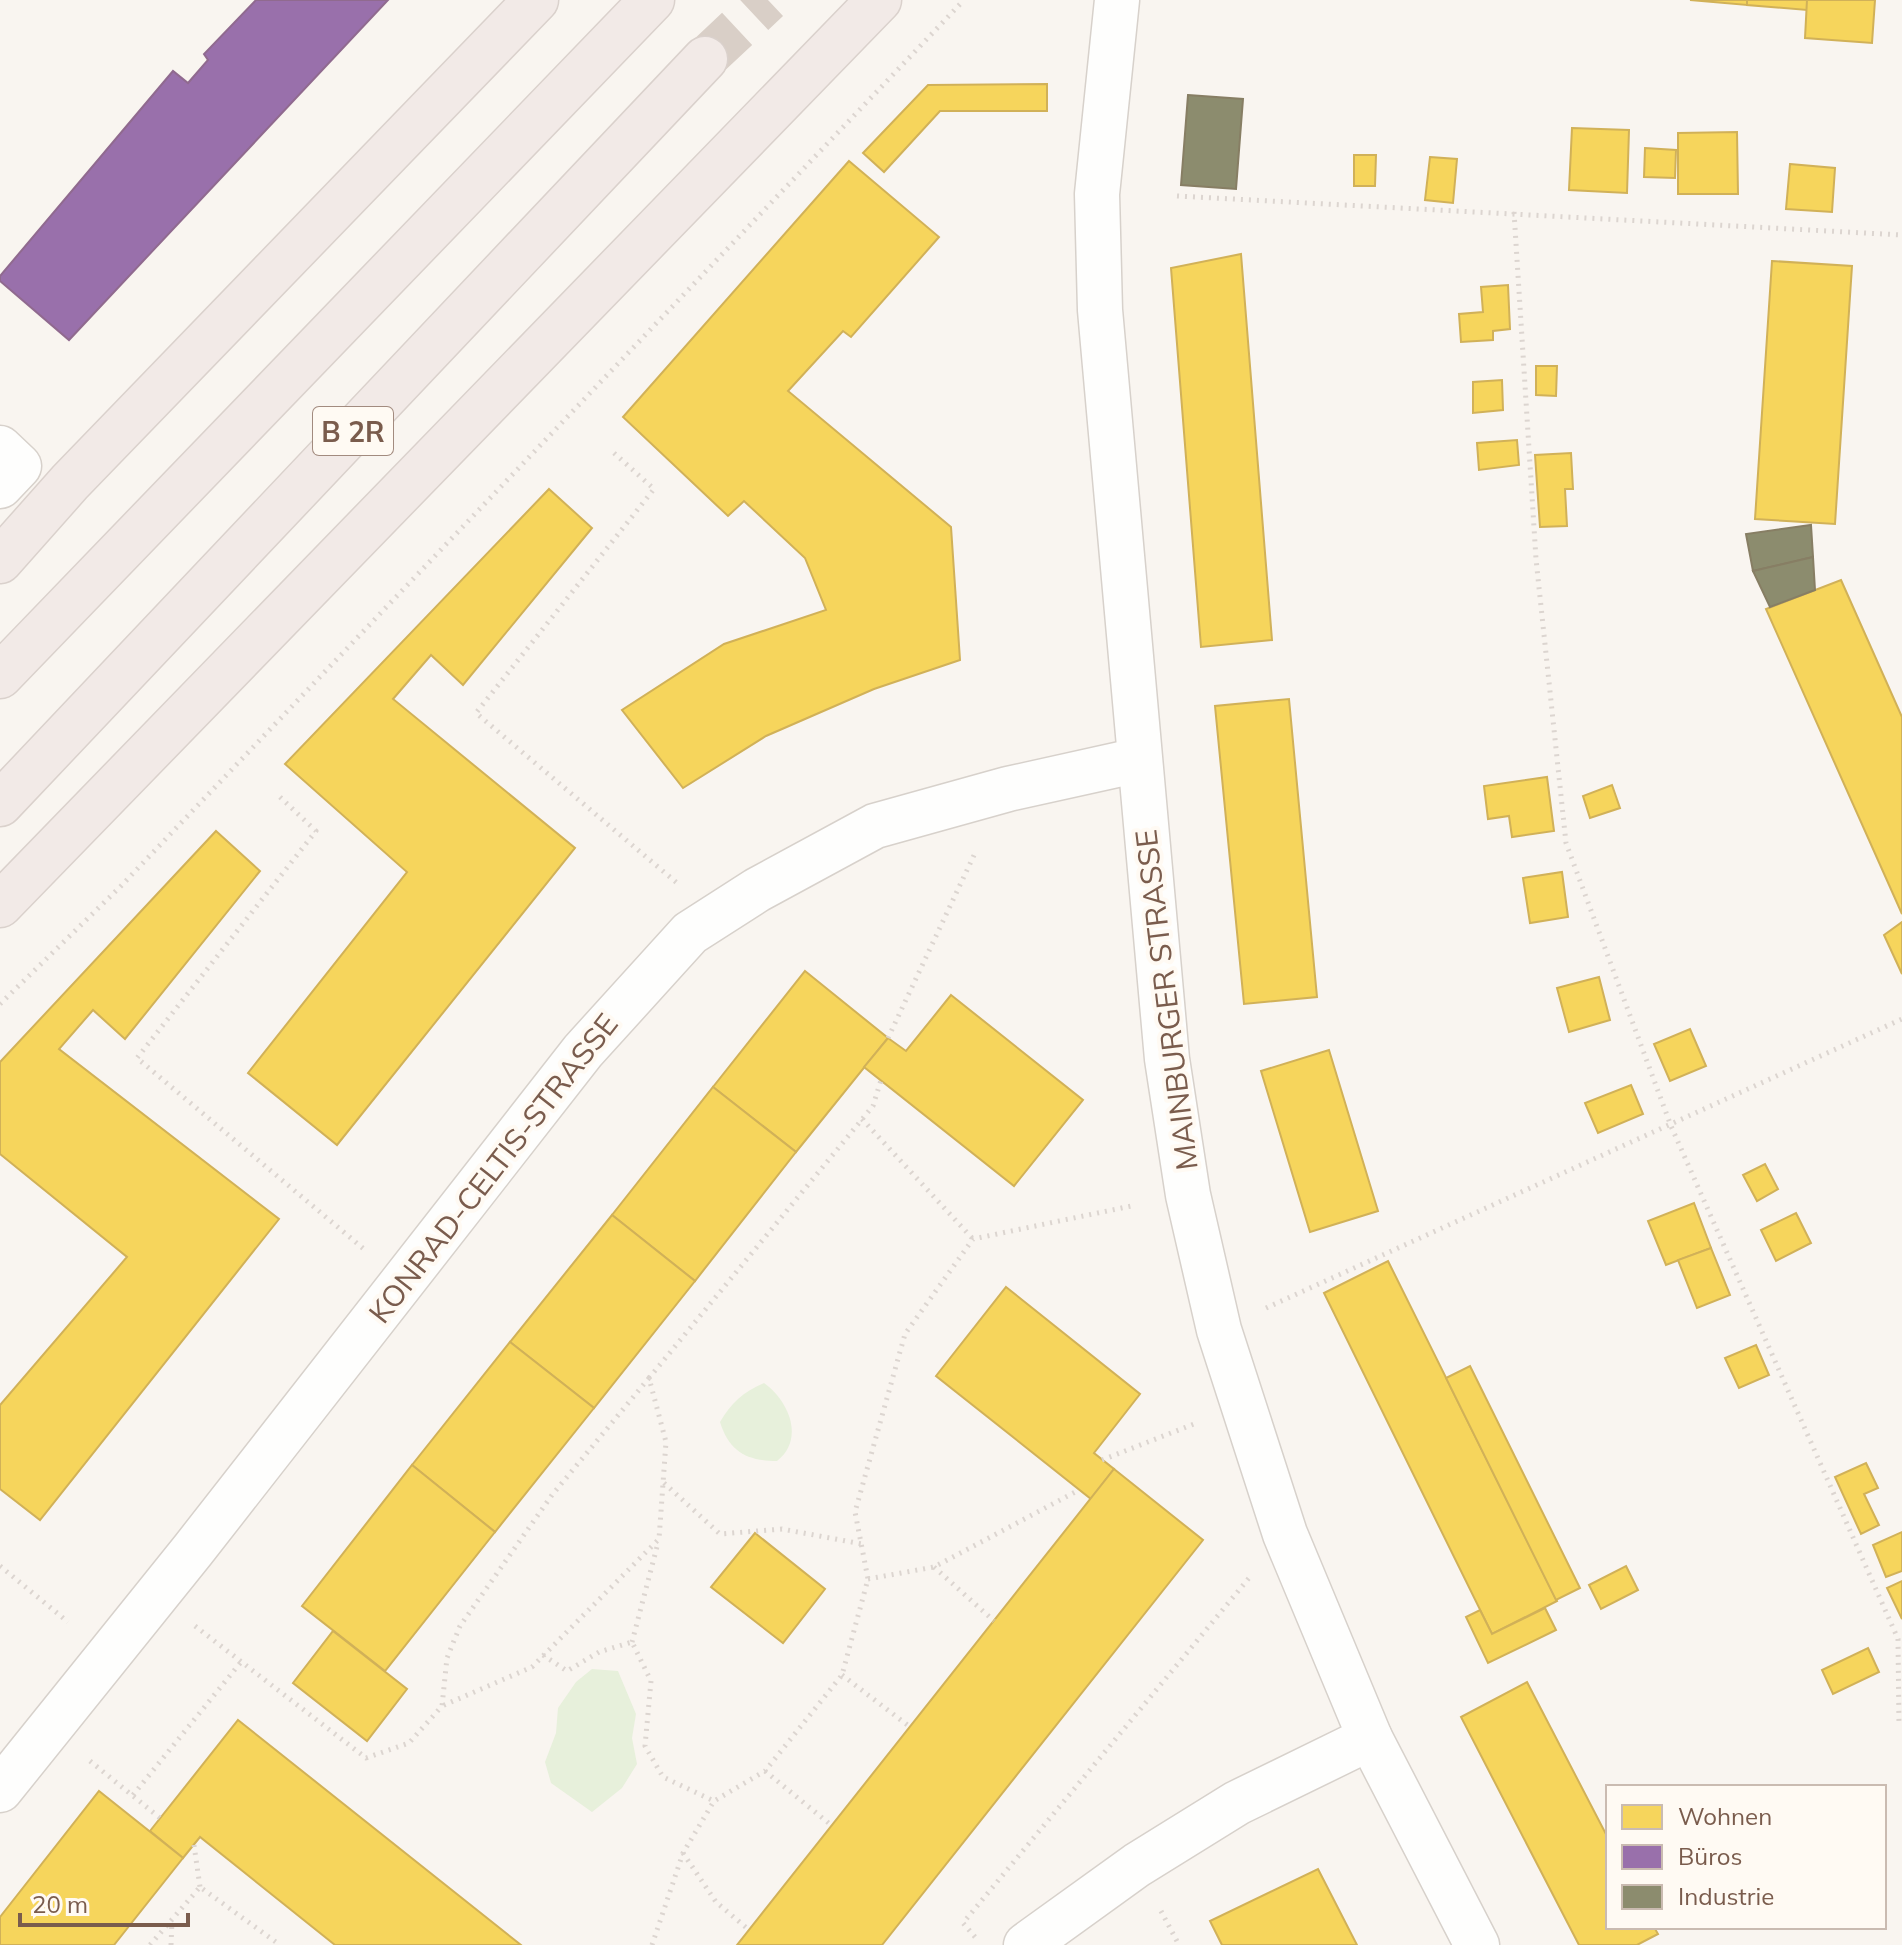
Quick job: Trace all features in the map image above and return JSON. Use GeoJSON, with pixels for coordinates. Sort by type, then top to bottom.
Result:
{"type":"FeatureCollection","features":[{"type":"Feature","properties":{"kind":"highway"},"geometry":{"type":"LineString","coordinates":[[0,561],[70,482],[536,0]]}},
{"type":"Feature","properties":{"kind":"highway","name":"B 2R"},"geometry":{"type":"LineString","coordinates":[[0,676],[652,0]]}},
{"type":"Feature","properties":{"kind":"highway"},"geometry":{"type":"LineString","coordinates":[[0,905],[879,0]]}},
{"type":"Feature","properties":{"kind":"highway","name":"B 2R"},"geometry":{"type":"LineString","coordinates":[[0,804],[705,59]]}},
{"type":"Feature","properties":{"kind":"street","name":"MAINBURGER STRASSE"},"geometry":{"type":"LineString","coordinates":[[1117,0],[1097,194],[1100,310],[1167,1059],[1188,1195],[1219,1330],[1285,1534],[1370,1738],[1477,1945]]}},
{"type":"Feature","properties":{"kind":"street","name":"KONRAD-CELTIS-STRASSE"},"geometry":{"type":"LineString","coordinates":[[0,1790],[157,1596],[583,1051],[690,933],[875,826],[992,794],[1139,760]]}},
{"type":"Feature","properties":{"kind":"street"},"geometry":{"type":"LineString","coordinates":[[1026,1945],[1137,1865],[1237,1803],[1370,1738]]}},
{"type":"Feature","properties":{"kind":"path"},"geometry":{"type":"LineString","coordinates":[[0,1004],[132,875],[964,0]]}},
{"type":"Feature","properties":{"kind":"path"},"geometry":{"type":"LineString","coordinates":[[1177,196],[1902,235]]}},
{"type":"Feature","properties":{"kind":"path"},"geometry":{"type":"LineString","coordinates":[[1514,212],[1536,559],[1566,843],[1671,1126],[1898,1639],[1899,1726]]}},
{"type":"Feature","properties":{"kind":"path"},"geometry":{"type":"LineString","coordinates":[[614,453],[654,489],[476,713],[716,917]]}},
{"type":"Feature","properties":{"kind":"path"},"geometry":{"type":"LineString","coordinates":[[888,1038],[972,866],[992,794]]}},
{"type":"Feature","properties":{"kind":"path"},"geometry":{"type":"LineString","coordinates":[[280,797],[316,831],[137,1058],[403,1281]]}},
{"type":"Feature","properties":{"kind":"path"},"geometry":{"type":"LineString","coordinates":[[1219,1330],[1902,1019]]}},
{"type":"Feature","properties":{"kind":"path"},"geometry":{"type":"LineString","coordinates":[[442,1706],[447,1658],[460,1626],[552,1495],[873,1106],[881,1080]]}},
{"type":"Feature","properties":{"kind":"path"},"geometry":{"type":"LineString","coordinates":[[862,1119],[973,1239]]}},
{"type":"Feature","properties":{"kind":"path"},"geometry":{"type":"LineString","coordinates":[[652,1945],[683,1853],[714,1801],[765,1771],[842,1675],[868,1579],[855,1512],[905,1334],[973,1239],[1188,1195]]}},
{"type":"Feature","properties":{"kind":"path"},"geometry":{"type":"LineString","coordinates":[[649,1378],[666,1442],[659,1539],[632,1642],[651,1681],[645,1746],[663,1777],[714,1801]]}},
{"type":"Feature","properties":{"kind":"path"},"geometry":{"type":"LineString","coordinates":[[1102,1460],[1243,1404]]}},
{"type":"Feature","properties":{"kind":"path"},"geometry":{"type":"LineString","coordinates":[[663,1482],[720,1534],[782,1529],[862,1544]]}},
{"type":"Feature","properties":{"kind":"path"},"geometry":{"type":"LineString","coordinates":[[868,1579],[934,1567],[1079,1490]]}},
{"type":"Feature","properties":{"kind":"path"},"geometry":{"type":"LineString","coordinates":[[982,1945],[963,1923],[1285,1534]]}},
{"type":"Feature","properties":{"kind":"path"},"geometry":{"type":"LineString","coordinates":[[157,1596],[366,1758],[409,1743],[442,1706],[532,1667],[659,1539]]}},
{"type":"Feature","properties":{"kind":"path"},"geometry":{"type":"LineString","coordinates":[[0,1566],[109,1655]]}},
{"type":"Feature","properties":{"kind":"path"},"geometry":{"type":"LineString","coordinates":[[934,1567],[994,1621]]}},
{"type":"Feature","properties":{"kind":"path"},"geometry":{"type":"LineString","coordinates":[[543,1655],[567,1671],[599,1652],[632,1642]]}},
{"type":"Feature","properties":{"kind":"path"},"geometry":{"type":"LineString","coordinates":[[133,1795],[241,1662]]}},
{"type":"Feature","properties":{"kind":"path"},"geometry":{"type":"LineString","coordinates":[[842,1675],[910,1727]]}},
{"type":"Feature","properties":{"kind":"path"},"geometry":{"type":"LineString","coordinates":[[50,1728],[160,1818]]}},
{"type":"Feature","properties":{"kind":"path"},"geometry":{"type":"LineString","coordinates":[[765,1771],[831,1825]]}},
{"type":"Feature","properties":{"kind":"path"},"geometry":{"type":"LineString","coordinates":[[194,1845],[200,1887],[280,1945]]}},
{"type":"Feature","properties":{"kind":"path"},"geometry":{"type":"LineString","coordinates":[[683,1853],[716,1902],[749,1930]]}},
{"type":"Feature","properties":{"kind":"path"},"geometry":{"type":"LineString","coordinates":[[150,1945],[200,1887]]}},
{"type":"Feature","properties":{"kind":"path"},"geometry":{"type":"LineString","coordinates":[[171,1945],[172,1920]]}},
{"type":"Feature","properties":{"kind":"green space"},"geometry":{"type":"Polygon","coordinates":[[[764,1383],[781,1400],[792,1431],[786,1452],[777,1461],[756,1459],[740,1452],[728,1440],[720,1422],[738,1399],[764,1383]]]}},
{"type":"Feature","properties":{"kind":"green space"},"geometry":{"type":"Polygon","coordinates":[[[592,1669],[618,1671],[636,1714],[632,1738],[637,1764],[622,1788],[592,1812],[551,1783],[545,1762],[556,1733],[558,1708],[576,1682],[592,1669]]]}},
{"type":"Feature","properties":{"kind":"building: Wohnen"},"geometry":{"type":"Polygon","coordinates":[[[1690,0],[1747,0],[1747,5],[1690,0]]]}},
{"type":"Feature","properties":{"kind":"building: Wohnen"},"geometry":{"type":"Polygon","coordinates":[[[1747,0],[1807,0],[1807,10],[1747,5],[1747,0]]]}},
{"type":"Feature","properties":{"kind":"building: Wohnen"},"geometry":{"type":"Polygon","coordinates":[[[1807,0],[1875,0],[1872,43],[1805,38],[1807,0]]]}},
{"type":"Feature","properties":{"kind":"building: Wohnen"},"geometry":{"type":"Polygon","coordinates":[[[1047,84],[1047,111],[940,111],[884,172],[863,153],[928,85],[1047,84]]]}},
{"type":"Feature","properties":{"kind":"building: Wohnen"},"geometry":{"type":"Polygon","coordinates":[[[1572,128],[1629,130],[1627,193],[1569,190],[1572,128]]]}},
{"type":"Feature","properties":{"kind":"building: Wohnen"},"geometry":{"type":"Polygon","coordinates":[[[1737,132],[1738,194],[1678,194],[1678,133],[1737,132]]]}},
{"type":"Feature","properties":{"kind":"building: Wohnen"},"geometry":{"type":"Polygon","coordinates":[[[1645,148],[1676,150],[1675,178],[1644,177],[1645,148]]]}},
{"type":"Feature","properties":{"kind":"building: Wohnen"},"geometry":{"type":"Polygon","coordinates":[[[1354,155],[1376,155],[1375,186],[1354,186],[1354,155]]]}},
{"type":"Feature","properties":{"kind":"building: Wohnen"},"geometry":{"type":"Polygon","coordinates":[[[1430,157],[1457,159],[1453,203],[1425,200],[1430,157]]]}},
{"type":"Feature","properties":{"kind":"building: Wohnen"},"geometry":{"type":"Polygon","coordinates":[[[849,161],[939,237],[851,337],[843,331],[788,391],[951,527],[960,660],[874,689],[766,736],[683,788],[622,710],[724,644],[826,610],[805,558],[744,501],[728,516],[623,417],[849,161]]]}},
{"type":"Feature","properties":{"kind":"building: Wohnen"},"geometry":{"type":"Polygon","coordinates":[[[1790,164],[1835,168],[1832,212],[1786,209],[1790,164]]]}},
{"type":"Feature","properties":{"kind":"building: Wohnen"},"geometry":{"type":"Polygon","coordinates":[[[1241,254],[1272,640],[1201,647],[1171,268],[1241,254]]]}},
{"type":"Feature","properties":{"kind":"building: Wohnen"},"geometry":{"type":"Polygon","coordinates":[[[1772,261],[1852,266],[1835,524],[1755,519],[1772,261]]]}},
{"type":"Feature","properties":{"kind":"building: Wohnen"},"geometry":{"type":"Polygon","coordinates":[[[1508,285],[1510,329],[1493,331],[1493,340],[1461,342],[1459,314],[1483,312],[1481,287],[1508,285]]]}},
{"type":"Feature","properties":{"kind":"building: Wohnen"},"geometry":{"type":"Polygon","coordinates":[[[1536,366],[1557,366],[1556,396],[1536,395],[1536,366]]]}},
{"type":"Feature","properties":{"kind":"building: Wohnen"},"geometry":{"type":"Polygon","coordinates":[[[1502,380],[1503,410],[1473,413],[1473,382],[1502,380]]]}},
{"type":"Feature","properties":{"kind":"building: Wohnen"},"geometry":{"type":"Polygon","coordinates":[[[1517,440],[1519,465],[1479,470],[1477,443],[1517,440]]]}},
{"type":"Feature","properties":{"kind":"building: Wohnen"},"geometry":{"type":"Polygon","coordinates":[[[1571,453],[1573,489],[1565,489],[1567,526],[1540,527],[1535,455],[1571,453]]]}},
{"type":"Feature","properties":{"kind":"building: Wohnen"},"geometry":{"type":"Polygon","coordinates":[[[549,489],[592,528],[463,685],[431,655],[393,699],[575,848],[337,1145],[248,1073],[407,872],[285,764],[549,489]]]}},
{"type":"Feature","properties":{"kind":"building: Wohnen"},"geometry":{"type":"Polygon","coordinates":[[[1841,580],[1902,717],[1902,914],[1766,609],[1841,580]]]}},
{"type":"Feature","properties":{"kind":"building: Wohnen"},"geometry":{"type":"Polygon","coordinates":[[[1289,699],[1317,997],[1244,1004],[1215,706],[1289,699]]]}},
{"type":"Feature","properties":{"kind":"building: Wohnen"},"geometry":{"type":"Polygon","coordinates":[[[1547,777],[1554,831],[1512,837],[1509,816],[1488,819],[1484,786],[1547,777]]]}},
{"type":"Feature","properties":{"kind":"building: Wohnen"},"geometry":{"type":"Polygon","coordinates":[[[1612,785],[1620,808],[1590,818],[1583,796],[1612,785]]]}},
{"type":"Feature","properties":{"kind":"building: Wohnen"},"geometry":{"type":"Polygon","coordinates":[[[216,831],[260,871],[125,1039],[93,1010],[59,1049],[279,1219],[40,1520],[0,1489],[0,1405],[127,1257],[0,1154],[0,1062],[216,831]]]}},
{"type":"Feature","properties":{"kind":"building: Wohnen"},"geometry":{"type":"Polygon","coordinates":[[[1562,872],[1568,917],[1530,923],[1523,878],[1562,872]]]}},
{"type":"Feature","properties":{"kind":"building: Wohnen"},"geometry":{"type":"Polygon","coordinates":[[[1902,922],[1902,974],[1884,935],[1902,922]]]}},
{"type":"Feature","properties":{"kind":"building: Wohnen"},"geometry":{"type":"Polygon","coordinates":[[[805,971],[888,1038],[796,1152],[713,1087],[805,971]]]}},
{"type":"Feature","properties":{"kind":"building: Wohnen"},"geometry":{"type":"Polygon","coordinates":[[[1599,977],[1610,1020],[1569,1032],[1557,988],[1599,977]]]}},
{"type":"Feature","properties":{"kind":"building: Wohnen"},"geometry":{"type":"Polygon","coordinates":[[[951,995],[1083,1100],[1014,1186],[864,1067],[888,1038],[906,1051],[951,995]]]}},
{"type":"Feature","properties":{"kind":"building: Wohnen"},"geometry":{"type":"Polygon","coordinates":[[[1690,1029],[1706,1066],[1670,1081],[1654,1044],[1690,1029]]]}},
{"type":"Feature","properties":{"kind":"building: Wohnen"},"geometry":{"type":"Polygon","coordinates":[[[1329,1050],[1378,1211],[1310,1232],[1261,1071],[1329,1050]]]}},
{"type":"Feature","properties":{"kind":"building: Wohnen"},"geometry":{"type":"Polygon","coordinates":[[[1631,1085],[1643,1114],[1598,1133],[1585,1103],[1631,1085]]]}},
{"type":"Feature","properties":{"kind":"building: Wohnen"},"geometry":{"type":"Polygon","coordinates":[[[713,1087],[796,1152],[695,1281],[612,1215],[713,1087]]]}},
{"type":"Feature","properties":{"kind":"building: Wohnen"},"geometry":{"type":"Polygon","coordinates":[[[1765,1164],[1778,1189],[1757,1201],[1743,1175],[1765,1164]]]}},
{"type":"Feature","properties":{"kind":"building: Wohnen"},"geometry":{"type":"Polygon","coordinates":[[[1694,1203],[1711,1248],[1666,1265],[1648,1221],[1694,1203]]]}},
{"type":"Feature","properties":{"kind":"building: Wohnen"},"geometry":{"type":"Polygon","coordinates":[[[1796,1213],[1811,1243],[1776,1261],[1761,1230],[1796,1213]]]}},
{"type":"Feature","properties":{"kind":"building: Wohnen"},"geometry":{"type":"Polygon","coordinates":[[[612,1215],[695,1281],[594,1408],[510,1342],[612,1215]]]}},
{"type":"Feature","properties":{"kind":"building: Wohnen"},"geometry":{"type":"Polygon","coordinates":[[[1711,1248],[1730,1295],[1697,1308],[1678,1260],[1711,1248]]]}},
{"type":"Feature","properties":{"kind":"building: Wohnen"},"geometry":{"type":"Polygon","coordinates":[[[1388,1261],[1557,1601],[1492,1634],[1324,1293],[1388,1261]]]}},
{"type":"Feature","properties":{"kind":"building: Wohnen"},"geometry":{"type":"Polygon","coordinates":[[[1006,1287],[1140,1394],[1094,1453],[1114,1469],[1091,1499],[936,1376],[1006,1287]]]}},
{"type":"Feature","properties":{"kind":"building: Wohnen"},"geometry":{"type":"Polygon","coordinates":[[[510,1342],[594,1408],[495,1532],[412,1465],[510,1342]]]}},
{"type":"Feature","properties":{"kind":"building: Wohnen"},"geometry":{"type":"Polygon","coordinates":[[[1756,1345],[1769,1375],[1739,1388],[1725,1358],[1756,1345]]]}},
{"type":"Feature","properties":{"kind":"building: Wohnen"},"geometry":{"type":"Polygon","coordinates":[[[1470,1366],[1580,1588],[1556,1600],[1446,1378],[1470,1366]]]}},
{"type":"Feature","properties":{"kind":"building: Wohnen"},"geometry":{"type":"Polygon","coordinates":[[[1866,1463],[1878,1488],[1864,1494],[1879,1525],[1861,1534],[1835,1477],[1866,1463]]]}},
{"type":"Feature","properties":{"kind":"building: Wohnen"},"geometry":{"type":"Polygon","coordinates":[[[412,1465],[495,1532],[385,1671],[302,1606],[412,1465]]]}},
{"type":"Feature","properties":{"kind":"building: Wohnen"},"geometry":{"type":"Polygon","coordinates":[[[1114,1469],[1203,1540],[882,1945],[737,1945],[1114,1469]]]}},
{"type":"Feature","properties":{"kind":"building: Wohnen"},"geometry":{"type":"Polygon","coordinates":[[[1902,1532],[1902,1571],[1886,1577],[1873,1545],[1902,1532]]]}},
{"type":"Feature","properties":{"kind":"building: Wohnen"},"geometry":{"type":"Polygon","coordinates":[[[755,1533],[825,1589],[783,1643],[711,1587],[755,1533]]]}},
{"type":"Feature","properties":{"kind":"building: Wohnen"},"geometry":{"type":"Polygon","coordinates":[[[1626,1566],[1638,1590],[1601,1609],[1589,1585],[1626,1566]]]}},
{"type":"Feature","properties":{"kind":"building: Wohnen"},"geometry":{"type":"Polygon","coordinates":[[[1902,1581],[1902,1619],[1887,1588],[1902,1581]]]}},
{"type":"Feature","properties":{"kind":"building: Wohnen"},"geometry":{"type":"Polygon","coordinates":[[[1545,1608],[1556,1630],[1488,1663],[1466,1617],[1480,1610],[1492,1634],[1545,1608]]]}},
{"type":"Feature","properties":{"kind":"building: Wohnen"},"geometry":{"type":"Polygon","coordinates":[[[333,1631],[407,1689],[367,1741],[293,1683],[333,1631]]]}},
{"type":"Feature","properties":{"kind":"building: Wohnen"},"geometry":{"type":"Polygon","coordinates":[[[1868,1648],[1879,1672],[1833,1694],[1822,1670],[1868,1648]]]}},
{"type":"Feature","properties":{"kind":"building: Wohnen"},"geometry":{"type":"Polygon","coordinates":[[[1527,1682],[1606,1834],[1606,1929],[1655,1929],[1658,1934],[1637,1945],[1579,1945],[1461,1717],[1527,1682]]]}},
{"type":"Feature","properties":{"kind":"building: Wohnen"},"geometry":{"type":"Polygon","coordinates":[[[238,1720],[521,1945],[335,1945],[200,1837],[183,1858],[150,1831],[238,1720]]]}},
{"type":"Feature","properties":{"kind":"building: Wohnen"},"geometry":{"type":"Polygon","coordinates":[[[99,1791],[183,1858],[114,1945],[0,1945],[0,1917],[99,1791]]]}},
{"type":"Feature","properties":{"kind":"building: Wohnen"},"geometry":{"type":"Polygon","coordinates":[[[1318,1869],[1357,1945],[1222,1945],[1210,1921],[1318,1869]]]}},
{"type":"Feature","properties":{"kind":"building: Büros"},"geometry":{"type":"Polygon","coordinates":[[[256,0],[388,0],[69,340],[0,281],[0,276],[173,71],[188,83],[208,60],[204,54],[256,0]]]}},
{"type":"Feature","properties":{"kind":"building: Industrie"},"geometry":{"type":"Polygon","coordinates":[[[1188,95],[1243,99],[1236,189],[1181,185],[1188,95]]]}},
{"type":"Feature","properties":{"kind":"building: Industrie"},"geometry":{"type":"Polygon","coordinates":[[[1811,525],[1813,557],[1753,571],[1746,534],[1811,525]]]}},
{"type":"Feature","properties":{"kind":"building: Industrie"},"geometry":{"type":"Polygon","coordinates":[[[1813,557],[1815,590],[1770,607],[1753,571],[1813,557]]]}},
{"type":"Feature","properties":{"kind":"tunnel"},"geometry":{"type":"LineString","coordinates":[[705,59],[768,0]]}}]}
